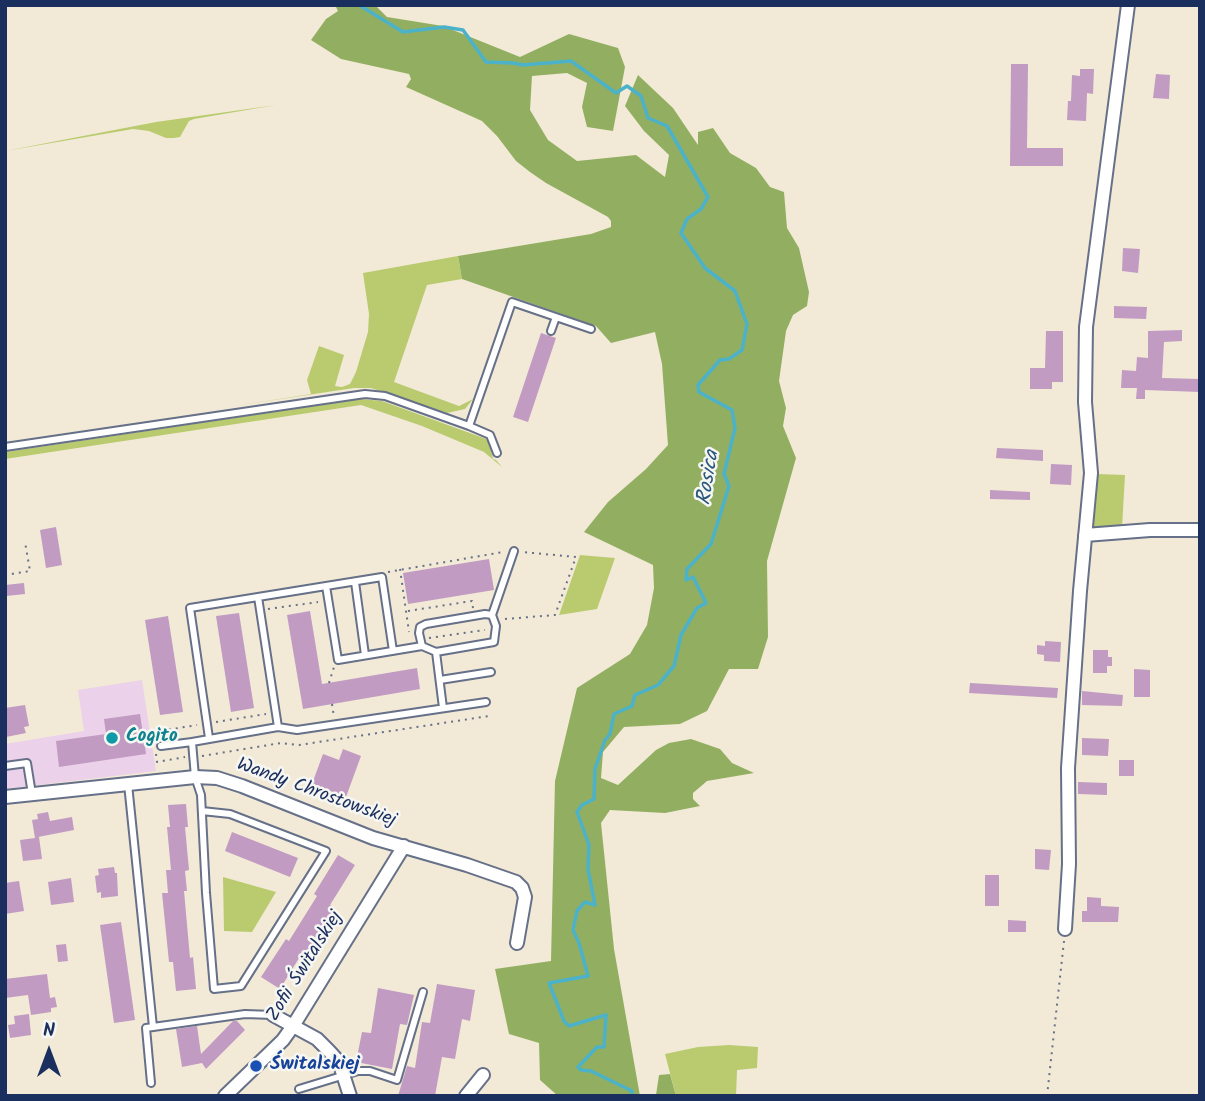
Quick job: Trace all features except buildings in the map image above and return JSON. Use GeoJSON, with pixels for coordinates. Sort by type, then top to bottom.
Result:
{"type":"FeatureCollection","features":[{"type":"Feature","properties":{"kind":"street"},"geometry":{"type":"LineString","coordinates":[[1065,929],[1069,864],[1068,768],[1091,473],[1085,402],[1086,327],[1128,5]]}},
{"type":"Feature","properties":{"kind":"street"},"geometry":{"type":"LineString","coordinates":[[1085,535],[1150,530],[1200,530]]}},
{"type":"Feature","properties":{"kind":"street","name":"Wandy Chrostowskiej"},"geometry":{"type":"LineString","coordinates":[[5,797],[195,777],[217,778],[373,838],[516,882],[525,897],[517,943]]}},
{"type":"Feature","properties":{"kind":"street","name":"Zofii Świtalskiej"},"geometry":{"type":"LineString","coordinates":[[230,1092],[293,1026],[404,846]]}},
{"type":"Feature","properties":{"kind":"street"},"geometry":{"type":"LineString","coordinates":[[273,1015],[317,1039],[339,1062],[350,1096]]}},
{"type":"Feature","properties":{"kind":"street"},"geometry":{"type":"LineString","coordinates":[[466,1096],[483,1075]]}},
{"type":"Feature","properties":{"kind":"lane"},"geometry":{"type":"LineString","coordinates":[[469,426],[512,302],[591,329]]}},
{"type":"Feature","properties":{"kind":"lane"},"geometry":{"type":"LineString","coordinates":[[551,331],[556,317]]}},
{"type":"Feature","properties":{"kind":"lane"},"geometry":{"type":"LineString","coordinates":[[5,447],[365,394],[385,396],[490,435],[497,453]]}},
{"type":"Feature","properties":{"kind":"lane"},"geometry":{"type":"LineString","coordinates":[[326,586],[338,660],[422,646],[436,652],[494,642],[496,634],[492,615],[514,551]]}},
{"type":"Feature","properties":{"kind":"lane"},"geometry":{"type":"LineString","coordinates":[[209,738],[190,608],[382,578],[393,651]]}},
{"type":"Feature","properties":{"kind":"lane"},"geometry":{"type":"LineString","coordinates":[[355,582],[365,655]]}},
{"type":"Feature","properties":{"kind":"lane"},"geometry":{"type":"LineString","coordinates":[[258,597],[278,727]]}},
{"type":"Feature","properties":{"kind":"lane"},"geometry":{"type":"LineString","coordinates":[[422,646],[420,627],[426,624],[492,615]]}},
{"type":"Feature","properties":{"kind":"lane"},"geometry":{"type":"LineString","coordinates":[[436,652],[443,708]]}},
{"type":"Feature","properties":{"kind":"lane"},"geometry":{"type":"LineString","coordinates":[[440,680],[491,672]]}},
{"type":"Feature","properties":{"kind":"lane"},"geometry":{"type":"LineString","coordinates":[[157,747],[278,727],[297,730],[486,702]]}},
{"type":"Feature","properties":{"kind":"lane"},"geometry":{"type":"LineString","coordinates":[[192,742],[195,777],[201,795],[202,811],[214,989],[241,986],[326,851],[230,814],[202,811]]}},
{"type":"Feature","properties":{"kind":"lane"},"geometry":{"type":"LineString","coordinates":[[5,766],[27,763],[32,794]]}},
{"type":"Feature","properties":{"kind":"lane"},"geometry":{"type":"LineString","coordinates":[[128,784],[153,1027]]}},
{"type":"Feature","properties":{"kind":"lane"},"geometry":{"type":"LineString","coordinates":[[299,1088],[343,1074],[370,1071],[397,1080],[423,992]]}},
{"type":"Feature","properties":{"kind":"lane"},"geometry":{"type":"LineString","coordinates":[[151,1083],[146,1028],[245,1014],[273,1015]]}},
{"type":"Feature","properties":{"kind":"path"},"geometry":{"type":"LineString","coordinates":[[5,575],[30,571],[25,542]]}},
{"type":"Feature","properties":{"kind":"path"},"geometry":{"type":"LineString","coordinates":[[400,569],[411,640]]}},
{"type":"Feature","properties":{"kind":"path"},"geometry":{"type":"LineString","coordinates":[[260,611],[324,601]]}},
{"type":"Feature","properties":{"kind":"path"},"geometry":{"type":"LineString","coordinates":[[406,611],[472,601],[474,616]]}},
{"type":"Feature","properties":{"kind":"path"},"geometry":{"type":"LineString","coordinates":[[329,683],[334,666]]}},
{"type":"Feature","properties":{"kind":"path"},"geometry":{"type":"LineString","coordinates":[[325,719],[335,718],[332,704]]}},
{"type":"Feature","properties":{"kind":"path"},"geometry":{"type":"LineString","coordinates":[[187,765],[185,757],[157,762],[154,732],[269,714],[270,710]]}},
{"type":"Feature","properties":{"kind":"path"},"geometry":{"type":"LineString","coordinates":[[199,762],[200,756],[281,743],[299,745],[489,716]]}},
{"type":"Feature","properties":{"kind":"path"},"geometry":{"type":"LineString","coordinates":[[1047,1096],[1065,929]]}},
{"type":"Feature","properties":{"kind":"shaded area"},"geometry":{"type":"Polygon","coordinates":[[[142,680],[156,771],[5,789],[5,744],[84,731],[78,690],[142,680]]]}},
{"type":"Feature","properties":{"kind":"green space"},"geometry":{"type":"Polygon","coordinates":[[[335,5],[375,5],[387,17],[443,26],[520,57],[569,34],[618,48],[625,67],[613,131],[587,127],[582,107],[587,83],[567,73],[532,76],[530,110],[548,140],[577,161],[636,155],[665,177],[669,155],[644,131],[625,106],[638,75],[673,108],[698,145],[698,132],[713,128],[730,153],[756,168],[770,187],[784,192],[787,228],[799,248],[809,292],[807,306],[793,315],[786,331],[779,381],[786,408],[783,426],[796,458],[767,561],[768,637],[758,669],[729,669],[707,711],[680,724],[624,727],[603,752],[601,778],[618,785],[656,750],[669,743],[691,739],[720,749],[732,763],[754,773],[707,781],[693,793],[693,799],[700,806],[665,813],[610,810],[601,823],[614,949],[640,1096],[558,1096],[540,1080],[539,1043],[509,1034],[495,969],[551,961],[555,781],[577,688],[630,654],[647,625],[654,588],[653,565],[584,532],[608,502],[646,469],[668,445],[662,364],[655,332],[611,343],[596,326],[462,279],[458,256],[591,234],[611,227],[611,221],[530,172],[516,161],[482,121],[406,87],[411,79],[409,74],[341,59],[311,40],[326,19],[338,11],[335,5]]]}},
{"type":"Feature","properties":{"kind":"green space"},"geometry":{"type":"Polygon","coordinates":[[[276,105],[194,119],[189,121],[180,137],[166,138],[149,131],[133,129],[5,151],[156,122],[276,105]]]}},
{"type":"Feature","properties":{"kind":"green space"},"geometry":{"type":"Polygon","coordinates":[[[458,256],[462,279],[427,285],[394,382],[459,406],[473,399],[465,409],[447,413],[371,388],[354,388],[234,406],[311,394],[307,380],[319,346],[344,355],[335,386],[350,384],[368,332],[369,314],[363,273],[458,256]]]}},
{"type":"Feature","properties":{"kind":"green space"},"geometry":{"type":"Polygon","coordinates":[[[362,399],[382,401],[489,440],[493,459],[502,467],[484,452],[422,426],[361,405],[5,459],[5,452],[362,399]]]}},
{"type":"Feature","properties":{"kind":"green space"},"geometry":{"type":"Polygon","coordinates":[[[1097,474],[1125,475],[1122,528],[1093,529],[1097,474]]]}},
{"type":"Feature","properties":{"kind":"green space"},"geometry":{"type":"Polygon","coordinates":[[[580,555],[615,558],[597,609],[559,615],[580,555]]]}},
{"type":"Feature","properties":{"kind":"green space"},"geometry":{"type":"Polygon","coordinates":[[[223,877],[276,892],[252,932],[224,931],[223,877]]]}},
{"type":"Feature","properties":{"kind":"green space"},"geometry":{"type":"Polygon","coordinates":[[[698,1047],[758,1047],[757,1068],[737,1070],[736,1096],[676,1096],[665,1054],[698,1047]]]}},
{"type":"Feature","properties":{"kind":"green space"},"geometry":{"type":"Polygon","coordinates":[[[670,1074],[676,1096],[643,1096],[656,1095],[659,1075],[670,1074]]]}},
{"type":"Feature","properties":{"kind":"waterway","name":"Rosica"},"geometry":{"type":"LineString","coordinates":[[359,5],[403,32],[444,27],[463,30],[486,62],[523,65],[571,61],[616,93],[627,86],[641,96],[648,118],[667,126],[708,197],[701,209],[687,219],[681,233],[705,268],[735,291],[747,324],[742,350],[729,359],[720,360],[698,385],[699,392],[732,410],[735,428],[724,474],[729,486],[711,544],[687,569],[686,580],[693,577],[706,603],[697,608],[681,635],[674,666],[658,685],[635,695],[632,706],[614,714],[610,734],[605,740],[595,769],[594,799],[582,805],[577,812],[589,845],[588,869],[595,905],[585,902],[577,911],[573,930],[588,976],[549,983],[564,1021],[569,1026],[606,1015],[604,1047],[597,1047],[578,1067],[632,1091],[631,1096]]}},
{"type":"Feature","properties":{"kind":"place","name":"Cogito"},"geometry":{"type":"Point","coordinates":[112,738]}},
{"type":"Feature","properties":{"kind":"place","name":"Świtalskiej"},"geometry":{"type":"Point","coordinates":[256,1066]}}]}
